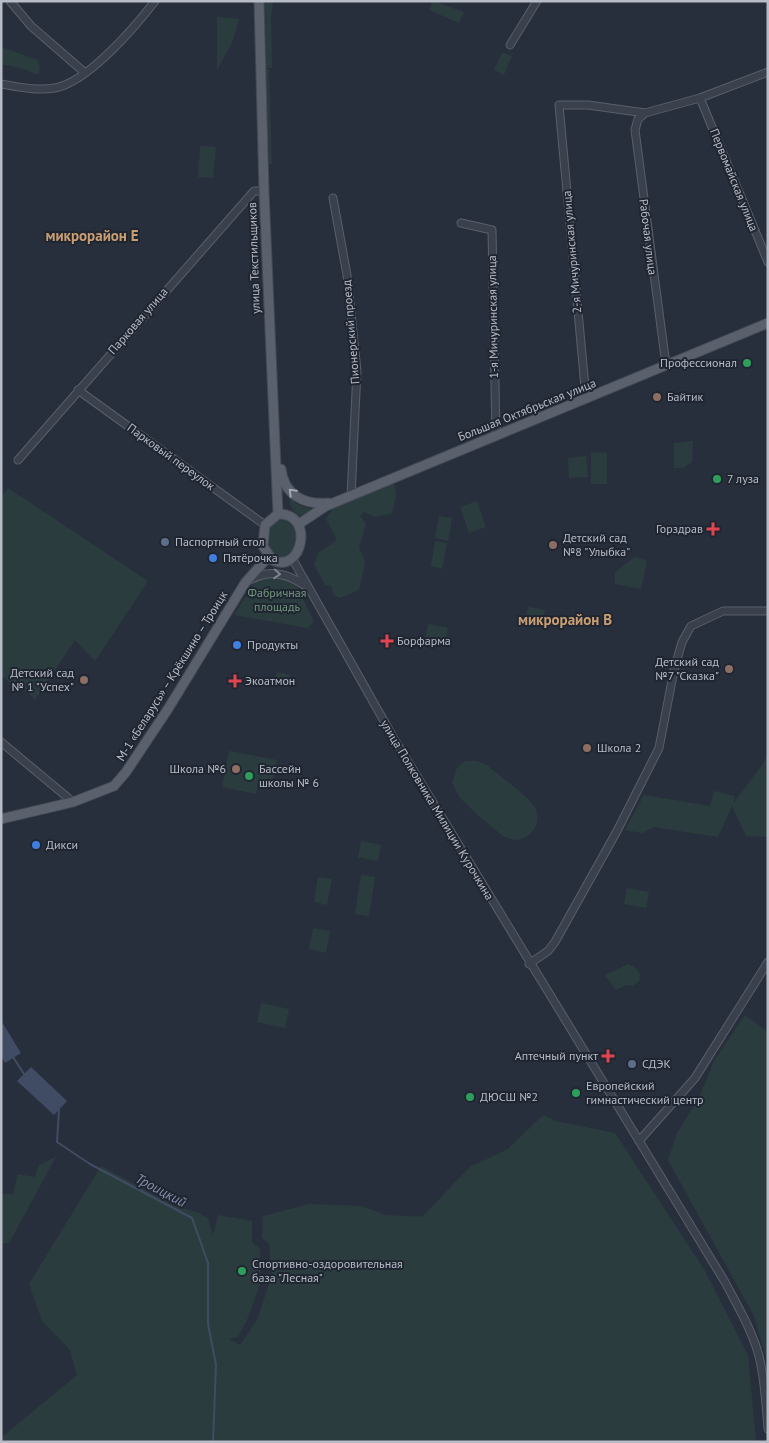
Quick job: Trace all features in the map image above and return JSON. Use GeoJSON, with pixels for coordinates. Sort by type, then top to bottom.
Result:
{"type":"FeatureCollection","features":[{"type":"Feature","properties":{"kind":"main road","name":"улица Текстильщиков"},"geometry":{"type":"LineString","coordinates":[[259,1],[264,191],[278,514]]}},
{"type":"Feature","properties":{"kind":"main road","name":"Большая Октябрьская улица"},"geometry":{"type":"LineString","coordinates":[[299,524],[336,502],[767,325]]}},
{"type":"Feature","properties":{"kind":"main road"},"geometry":{"type":"LineString","coordinates":[[275,445],[280,452],[282,480],[292,494],[309,503],[336,502]]}},
{"type":"Feature","properties":{"kind":"main road"},"geometry":{"type":"LineString","coordinates":[[278,514],[288,514],[299,524],[299,548],[292,558],[283,562],[268,557],[263,546],[265,525],[278,514]]}},
{"type":"Feature","properties":{"kind":"main road","name":"М-1 «Беларусь» – Крёкшино – Троицк"},"geometry":{"type":"LineString","coordinates":[[1,819],[73,802],[114,786],[168,709],[246,583],[268,557]]}},
{"type":"Feature","properties":{"kind":"street"},"geometry":{"type":"LineString","coordinates":[[10,1],[31,26],[84,72]]}},
{"type":"Feature","properties":{"kind":"street"},"geometry":{"type":"LineString","coordinates":[[1,84],[56,88],[84,72],[118,45],[155,1]]}},
{"type":"Feature","properties":{"kind":"street"},"geometry":{"type":"LineString","coordinates":[[510,45],[537,1]]}},
{"type":"Feature","properties":{"kind":"street"},"geometry":{"type":"LineString","coordinates":[[645,113],[700,98],[768,72]]}},
{"type":"Feature","properties":{"kind":"street","name":"Первомайская улица"},"geometry":{"type":"LineString","coordinates":[[700,98],[768,262]]}},
{"type":"Feature","properties":{"kind":"street","name":"2-я Мичуринская улица"},"geometry":{"type":"LineString","coordinates":[[586,398],[559,105],[588,105],[645,113]]}},
{"type":"Feature","properties":{"kind":"street","name":"Рабочая улица"},"geometry":{"type":"LineString","coordinates":[[645,113],[638,119],[634,130],[666,365]]}},
{"type":"Feature","properties":{"kind":"street","name":"Парковая улица"},"geometry":{"type":"LineString","coordinates":[[18,460],[254,191],[264,191]]}},
{"type":"Feature","properties":{"kind":"street","name":"Пионерский проезд"},"geometry":{"type":"LineString","coordinates":[[333,198],[347,275],[357,371],[351,496]]}},
{"type":"Feature","properties":{"kind":"street","name":"1-я Мичуринская улица"},"geometry":{"type":"LineString","coordinates":[[461,223],[492,230],[496,436]]}},
{"type":"Feature","properties":{"kind":"street","name":"Парковый переулок"},"geometry":{"type":"LineString","coordinates":[[78,390],[265,525]]}},
{"type":"Feature","properties":{"kind":"street","name":"улица Полковника Милиции Курочкина"},"geometry":{"type":"LineString","coordinates":[[292,558],[392,737],[529,964],[589,1058],[745,1320],[758,1354],[765,1387],[768,1429]]}},
{"type":"Feature","properties":{"kind":"street"},"geometry":{"type":"LineString","coordinates":[[246,583],[259,575],[276,573],[286,575],[307,586]]}},
{"type":"Feature","properties":{"kind":"street"},"geometry":{"type":"LineString","coordinates":[[529,964],[548,951],[555,942],[617,831],[657,753],[682,642],[692,626],[723,612],[768,612]]}},
{"type":"Feature","properties":{"kind":"street"},"geometry":{"type":"LineString","coordinates":[[1,742],[73,802]]}},
{"type":"Feature","properties":{"kind":"street"},"geometry":{"type":"LineString","coordinates":[[639,1141],[696,1078],[768,962]]}},
{"type":"Feature","properties":{"kind":"green space"},"geometry":{"type":"Polygon","coordinates":[[[265,1],[273,2],[271,18],[272,68],[266,68],[265,1]]]}},
{"type":"Feature","properties":{"kind":"green space"},"geometry":{"type":"Polygon","coordinates":[[[433,1],[464,12],[459,23],[429,10],[433,1]]]}},
{"type":"Feature","properties":{"kind":"green space"},"geometry":{"type":"Polygon","coordinates":[[[217,17],[239,19],[232,43],[217,70],[217,17]]]}},
{"type":"Feature","properties":{"kind":"green space"},"geometry":{"type":"Polygon","coordinates":[[[1,47],[37,60],[40,67],[38,75],[24,69],[1,64],[1,47]]]}},
{"type":"Feature","properties":{"kind":"green space"},"geometry":{"type":"Polygon","coordinates":[[[502,52],[512,56],[504,75],[494,70],[502,52]]]}},
{"type":"Feature","properties":{"kind":"green space"},"geometry":{"type":"Polygon","coordinates":[[[266,69],[269,69],[272,164],[269,164],[266,69]]]}},
{"type":"Feature","properties":{"kind":"green space"},"geometry":{"type":"Polygon","coordinates":[[[200,146],[216,147],[213,178],[198,177],[200,146]]]}},
{"type":"Feature","properties":{"kind":"green space"},"geometry":{"type":"Polygon","coordinates":[[[693,441],[692,462],[683,468],[674,468],[674,443],[693,441]]]}},
{"type":"Feature","properties":{"kind":"green space"},"geometry":{"type":"Polygon","coordinates":[[[607,452],[607,484],[591,484],[591,453],[607,452]]]}},
{"type":"Feature","properties":{"kind":"green space"},"geometry":{"type":"Polygon","coordinates":[[[586,456],[588,477],[569,478],[568,458],[586,456]]]}},
{"type":"Feature","properties":{"kind":"green space"},"geometry":{"type":"Polygon","coordinates":[[[394,482],[396,496],[392,513],[375,517],[364,512],[360,516],[366,524],[359,547],[365,562],[359,590],[340,598],[334,595],[331,586],[325,585],[314,564],[318,553],[337,540],[326,519],[334,507],[394,482]]]}},
{"type":"Feature","properties":{"kind":"green space"},"geometry":{"type":"Polygon","coordinates":[[[8,488],[148,581],[95,661],[75,640],[35,700],[23,687],[21,690],[1,676],[1,497],[8,488]]]}},
{"type":"Feature","properties":{"kind":"green space"},"geometry":{"type":"Polygon","coordinates":[[[289,497],[297,504],[315,511],[305,516],[297,514],[291,507],[289,497]]]}},
{"type":"Feature","properties":{"kind":"green space"},"geometry":{"type":"Polygon","coordinates":[[[477,501],[486,527],[469,533],[460,507],[477,501]]]}},
{"type":"Feature","properties":{"kind":"green space"},"geometry":{"type":"Polygon","coordinates":[[[439,516],[452,518],[448,541],[435,538],[439,516]]]}},
{"type":"Feature","properties":{"kind":"green space"},"geometry":{"type":"Polygon","coordinates":[[[282,518],[291,521],[297,530],[293,549],[287,557],[279,558],[268,543],[267,533],[271,524],[282,518]]]}},
{"type":"Feature","properties":{"kind":"green space"},"geometry":{"type":"Polygon","coordinates":[[[435,541],[447,543],[442,569],[431,566],[435,541]]]}},
{"type":"Feature","properties":{"kind":"green space"},"geometry":{"type":"Polygon","coordinates":[[[635,557],[647,561],[641,589],[615,584],[615,572],[635,557]]]}},
{"type":"Feature","properties":{"kind":"green space","name":"Фабричная площадь"},"geometry":{"type":"Polygon","coordinates":[[[279,576],[296,584],[314,622],[307,628],[234,615],[256,580],[279,576]]]}},
{"type":"Feature","properties":{"kind":"green space"},"geometry":{"type":"Polygon","coordinates":[[[528,607],[545,610],[543,624],[525,620],[528,607]]]}},
{"type":"Feature","properties":{"kind":"green space"},"geometry":{"type":"Polygon","coordinates":[[[428,624],[448,628],[446,637],[423,648],[428,624]]]}},
{"type":"Feature","properties":{"kind":"green space"},"geometry":{"type":"Polygon","coordinates":[[[277,672],[290,675],[289,683],[275,680],[277,672]]]}},
{"type":"Feature","properties":{"kind":"green space"},"geometry":{"type":"Polygon","coordinates":[[[768,748],[768,837],[746,836],[732,806],[718,837],[654,827],[642,833],[625,830],[644,795],[710,806],[714,791],[735,796],[733,804],[765,761],[768,748]]]}},
{"type":"Feature","properties":{"kind":"green space","name":"Бассейн школы № 6"},"geometry":{"type":"Polygon","coordinates":[[[229,751],[277,760],[272,785],[258,783],[256,794],[222,787],[229,751]]]}},
{"type":"Feature","properties":{"kind":"green space"},"geometry":{"type":"Polygon","coordinates":[[[465,761],[477,761],[487,765],[531,802],[537,813],[537,820],[532,832],[520,839],[505,837],[462,800],[452,782],[457,768],[465,761]]]}},
{"type":"Feature","properties":{"kind":"green space"},"geometry":{"type":"Polygon","coordinates":[[[361,841],[381,845],[378,861],[358,857],[361,841]]]}},
{"type":"Feature","properties":{"kind":"green space"},"geometry":{"type":"Polygon","coordinates":[[[361,875],[375,877],[369,916],[355,914],[361,875]]]}},
{"type":"Feature","properties":{"kind":"green space"},"geometry":{"type":"Polygon","coordinates":[[[318,877],[332,879],[327,905],[314,902],[318,877]]]}},
{"type":"Feature","properties":{"kind":"green space"},"geometry":{"type":"Polygon","coordinates":[[[627,888],[649,892],[646,908],[624,904],[627,888]]]}},
{"type":"Feature","properties":{"kind":"green space"},"geometry":{"type":"Polygon","coordinates":[[[313,928],[330,931],[326,953],[309,949],[313,928]]]}},
{"type":"Feature","properties":{"kind":"green space"},"geometry":{"type":"Polygon","coordinates":[[[628,964],[637,969],[640,975],[639,981],[633,986],[626,985],[616,990],[605,975],[628,964]]]}},
{"type":"Feature","properties":{"kind":"green space"},"geometry":{"type":"Polygon","coordinates":[[[261,1003],[289,1009],[285,1028],[257,1022],[261,1003]]]}},
{"type":"Feature","properties":{"kind":"green space"},"geometry":{"type":"Polygon","coordinates":[[[745,1015],[768,1032],[768,1375],[767,1362],[754,1316],[668,1160],[677,1133],[699,1098],[714,1061],[745,1015]]]}},
{"type":"Feature","properties":{"kind":"green space"},"geometry":{"type":"Polygon","coordinates":[[[543,1115],[556,1121],[615,1133],[705,1271],[748,1355],[756,1442],[2,1442],[2,1437],[77,1375],[70,1350],[42,1321],[29,1284],[101,1166],[175,1206],[197,1212],[208,1218],[213,1235],[218,1215],[252,1221],[252,1242],[260,1249],[261,1282],[247,1320],[238,1337],[229,1339],[240,1345],[257,1320],[272,1275],[269,1244],[262,1238],[263,1216],[309,1204],[361,1206],[386,1215],[422,1217],[470,1167],[508,1149],[543,1115]]]}},
{"type":"Feature","properties":{"kind":"green space"},"geometry":{"type":"Polygon","coordinates":[[[56,1157],[9,1243],[1,1243],[1,1194],[13,1194],[18,1174],[35,1177],[39,1165],[56,1157]]]}},
{"type":"Feature","properties":{"kind":"water"},"geometry":{"type":"Polygon","coordinates":[[[2,1022],[21,1053],[5,1063],[1,1056],[2,1022]]]}},
{"type":"Feature","properties":{"kind":"water"},"geometry":{"type":"Polygon","coordinates":[[[31,1067],[67,1101],[54,1115],[17,1081],[31,1067]]]}},
{"type":"Feature","properties":{"kind":"waterway","name":"Троицкий"},"geometry":{"type":"LineString","coordinates":[[13,1057],[24,1074]]}},
{"type":"Feature","properties":{"kind":"waterway","name":"Троицкий"},"geometry":{"type":"LineString","coordinates":[[59,1110],[57,1142],[90,1164],[192,1218],[208,1263],[208,1324],[216,1365],[213,1442]]}},
{"type":"Feature","properties":{"kind":"place","name":"Профессионал"},"geometry":{"type":"Point","coordinates":[747,363]}},
{"type":"Feature","properties":{"kind":"place","name":"Байтик"},"geometry":{"type":"Point","coordinates":[657,397]}},
{"type":"Feature","properties":{"kind":"place","name":"7 луза"},"geometry":{"type":"Point","coordinates":[717,479]}},
{"type":"Feature","properties":{"kind":"place","name":"Горздрав"},"geometry":{"type":"Point","coordinates":[713,529]}},
{"type":"Feature","properties":{"kind":"place","name":"Паспортный стол"},"geometry":{"type":"Point","coordinates":[165,542]}},
{"type":"Feature","properties":{"kind":"place","name":"Детский сад №8 \"Улыбка\""},"geometry":{"type":"Point","coordinates":[553,545]}},
{"type":"Feature","properties":{"kind":"place","name":"Пятёрочка"},"geometry":{"type":"Point","coordinates":[213,558]}},
{"type":"Feature","properties":{"kind":"place","name":"Борфарма"},"geometry":{"type":"Point","coordinates":[387,641]}},
{"type":"Feature","properties":{"kind":"place","name":"Продукты"},"geometry":{"type":"Point","coordinates":[237,645]}},
{"type":"Feature","properties":{"kind":"place","name":"Детский сад №7 \"Сказка\""},"geometry":{"type":"Point","coordinates":[729,669]}},
{"type":"Feature","properties":{"kind":"place","name":"Детский сад № 1 \"Успех\""},"geometry":{"type":"Point","coordinates":[84,680]}},
{"type":"Feature","properties":{"kind":"place","name":"Экоатмон"},"geometry":{"type":"Point","coordinates":[235,681]}},
{"type":"Feature","properties":{"kind":"place","name":"Школа 2"},"geometry":{"type":"Point","coordinates":[587,748]}},
{"type":"Feature","properties":{"kind":"place","name":"Школа №6"},"geometry":{"type":"Point","coordinates":[236,769]}},
{"type":"Feature","properties":{"kind":"place","name":"Бассейн школы № 6"},"geometry":{"type":"Point","coordinates":[249,776]}},
{"type":"Feature","properties":{"kind":"place","name":"Дикси"},"geometry":{"type":"Point","coordinates":[36,845]}},
{"type":"Feature","properties":{"kind":"place","name":"Аптечный пункт"},"geometry":{"type":"Point","coordinates":[608,1056]}},
{"type":"Feature","properties":{"kind":"place","name":"СДЭК"},"geometry":{"type":"Point","coordinates":[632,1064]}},
{"type":"Feature","properties":{"kind":"place","name":"Европейский гимнастический центр"},"geometry":{"type":"Point","coordinates":[576,1093]}},
{"type":"Feature","properties":{"kind":"place","name":"ДЮСШ №2"},"geometry":{"type":"Point","coordinates":[470,1097]}},
{"type":"Feature","properties":{"kind":"place","name":"Спортивно-оздоровительная база \"Лесная\""},"geometry":{"type":"Point","coordinates":[242,1271]}},
{"type":"Feature","properties":{"kind":"district","name":"микрорайон Е"},"geometry":{"type":"Point","coordinates":[92,236]}},
{"type":"Feature","properties":{"kind":"district","name":"микрорайон В"},"geometry":{"type":"Point","coordinates":[565,620]}}]}
